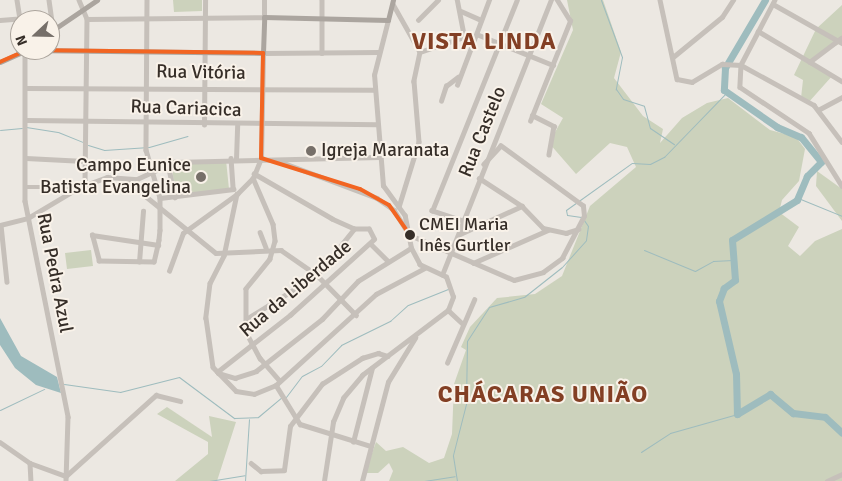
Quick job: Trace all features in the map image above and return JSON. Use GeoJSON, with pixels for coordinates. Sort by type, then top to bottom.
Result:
{"type":"FeatureCollection","features":[{"type":"Feature","properties":{"kind":"main road"},"geometry":{"type":"LineString","coordinates":[[60,24],[97,0]]}},
{"type":"Feature","properties":{"kind":"main road"},"geometry":{"type":"LineString","coordinates":[[60,52],[264,53],[264,17],[388,20],[393,2]]}},
{"type":"Feature","properties":{"kind":"street"},"geometry":{"type":"LineString","coordinates":[[79,0],[80,10],[86,19],[86,121],[82,186]]}},
{"type":"Feature","properties":{"kind":"street"},"geometry":{"type":"LineString","coordinates":[[147,0],[145,122],[151,172],[160,198],[158,245],[154,262],[97,260],[92,235],[158,245]]}},
{"type":"Feature","properties":{"kind":"street"},"geometry":{"type":"LineString","coordinates":[[204,125],[205,0]]}},
{"type":"Feature","properties":{"kind":"street"},"geometry":{"type":"LineString","coordinates":[[86,19],[147,16],[264,17],[264,0]]}},
{"type":"Feature","properties":{"kind":"street"},"geometry":{"type":"LineString","coordinates":[[322,0],[322,53]]}},
{"type":"Feature","properties":{"kind":"street"},"geometry":{"type":"LineString","coordinates":[[418,20],[438,0]]}},
{"type":"Feature","properties":{"kind":"street"},"geometry":{"type":"LineString","coordinates":[[420,52],[464,37],[457,0]]}},
{"type":"Feature","properties":{"kind":"street"},"geometry":{"type":"LineString","coordinates":[[460,8],[462,0]]}},
{"type":"Feature","properties":{"kind":"street"},"geometry":{"type":"LineString","coordinates":[[456,85],[458,76],[478,36],[481,20],[489,0]]}},
{"type":"Feature","properties":{"kind":"street"},"geometry":{"type":"LineString","coordinates":[[463,222],[432,211],[516,0]]}},
{"type":"Feature","properties":{"kind":"street","name":"Rua Castelo"},"geometry":{"type":"LineString","coordinates":[[442,275],[550,0]]}},
{"type":"Feature","properties":{"kind":"street"},"geometry":{"type":"LineString","coordinates":[[530,121],[570,20],[565,8],[557,0]]}},
{"type":"Feature","properties":{"kind":"street"},"geometry":{"type":"LineString","coordinates":[[660,0],[674,57],[674,76],[686,82],[726,63],[739,64],[818,110],[842,142]]}},
{"type":"Feature","properties":{"kind":"street"},"geometry":{"type":"LineString","coordinates":[[674,57],[722,16],[733,0]]}},
{"type":"Feature","properties":{"kind":"street"},"geometry":{"type":"LineString","coordinates":[[393,2],[420,52],[414,81],[419,142],[400,207]]}},
{"type":"Feature","properties":{"kind":"street"},"geometry":{"type":"LineString","coordinates":[[810,62],[841,41],[774,2],[739,64],[738,80],[743,93],[807,130],[842,186]]}},
{"type":"Feature","properties":{"kind":"street"},"geometry":{"type":"LineString","coordinates":[[460,8],[481,20]]}},
{"type":"Feature","properties":{"kind":"street"},"geometry":{"type":"LineString","coordinates":[[324,481],[339,405],[372,368],[448,310],[453,291],[442,275],[426,268],[411,248],[410,235],[400,207],[384,191],[379,157],[375,90],[379,52],[388,20]]}},
{"type":"Feature","properties":{"kind":"street"},"geometry":{"type":"LineString","coordinates":[[758,32],[842,81]]}},
{"type":"Feature","properties":{"kind":"street"},"geometry":{"type":"LineString","coordinates":[[478,36],[553,65]]}},
{"type":"Feature","properties":{"kind":"street"},"geometry":{"type":"LineString","coordinates":[[169,271],[182,236],[189,228],[237,194],[254,176],[261,158],[264,53],[379,52]]}},
{"type":"Feature","properties":{"kind":"street","name":"Rua Pedra Azul"},"geometry":{"type":"LineString","coordinates":[[26,60],[26,187],[28,218],[63,392],[70,441],[66,478]]}},
{"type":"Feature","properties":{"kind":"street"},"geometry":{"type":"LineString","coordinates":[[441,101],[446,86],[458,76]]}},
{"type":"Feature","properties":{"kind":"street","name":"Rua Vitória"},"geometry":{"type":"LineString","coordinates":[[26,88],[375,90]]}},
{"type":"Feature","properties":{"kind":"street"},"geometry":{"type":"LineString","coordinates":[[818,110],[842,97]]}},
{"type":"Feature","properties":{"kind":"street"},"geometry":{"type":"LineString","coordinates":[[532,115],[554,126],[549,155]]}},
{"type":"Feature","properties":{"kind":"street","name":"Rua Cariacica"},"geometry":{"type":"LineString","coordinates":[[26,120],[204,125],[377,124]]}},
{"type":"Feature","properties":{"kind":"street"},"geometry":{"type":"LineString","coordinates":[[237,125],[233,159],[233,189],[237,194]]}},
{"type":"Feature","properties":{"kind":"street"},"geometry":{"type":"LineString","coordinates":[[275,160],[377,198],[394,210],[410,235],[506,279],[527,279],[562,258],[584,216],[583,206],[501,146],[484,164]]}},
{"type":"Feature","properties":{"kind":"street"},"geometry":{"type":"LineString","coordinates":[[7,282],[0,225],[28,218],[82,186],[106,177],[126,180],[168,164],[233,159],[261,158],[275,160],[379,157]]}},
{"type":"Feature","properties":{"kind":"street"},"geometry":{"type":"LineString","coordinates":[[26,158],[84,161]]}},
{"type":"Feature","properties":{"kind":"street"},"geometry":{"type":"LineString","coordinates":[[168,164],[175,197]]}},
{"type":"Feature","properties":{"kind":"street"},"geometry":{"type":"LineString","coordinates":[[254,176],[273,224],[275,248],[246,289],[248,318],[246,332],[252,346],[278,383],[294,418],[333,438],[372,446]]}},
{"type":"Feature","properties":{"kind":"street","name":"Rua da Liberdade"},"geometry":{"type":"LineString","coordinates":[[217,372],[252,346],[372,244],[371,230],[354,229],[254,176]]}},
{"type":"Feature","properties":{"kind":"street"},"geometry":{"type":"LineString","coordinates":[[479,178],[522,206],[548,230]]}},
{"type":"Feature","properties":{"kind":"street"},"geometry":{"type":"LineString","coordinates":[[126,180],[224,256],[275,248],[316,274],[356,316]]}},
{"type":"Feature","properties":{"kind":"street"},"geometry":{"type":"LineString","coordinates":[[26,187],[82,186]]}},
{"type":"Feature","properties":{"kind":"street"},"geometry":{"type":"LineString","coordinates":[[160,198],[233,189]]}},
{"type":"Feature","properties":{"kind":"street"},"geometry":{"type":"LineString","coordinates":[[237,194],[224,256],[210,283],[206,318],[209,354],[217,372],[241,392],[260,393],[278,383],[356,316],[376,294],[426,268]]}},
{"type":"Feature","properties":{"kind":"street"},"geometry":{"type":"LineString","coordinates":[[459,235],[522,206]]}},
{"type":"Feature","properties":{"kind":"street"},"geometry":{"type":"LineString","coordinates":[[139,262],[143,211]]}},
{"type":"Feature","properties":{"kind":"street"},"geometry":{"type":"LineString","coordinates":[[248,318],[316,274],[354,229]]}},
{"type":"Feature","properties":{"kind":"street"},"geometry":{"type":"LineString","coordinates":[[473,263],[548,230],[578,229]]}},
{"type":"Feature","properties":{"kind":"street"},"geometry":{"type":"LineString","coordinates":[[260,232],[266,248]]}},
{"type":"Feature","properties":{"kind":"street"},"geometry":{"type":"LineString","coordinates":[[372,244],[388,261]]}},
{"type":"Feature","properties":{"kind":"street"},"geometry":{"type":"LineString","coordinates":[[217,372],[240,377],[265,364],[322,319],[339,297],[388,261],[411,248]]}},
{"type":"Feature","properties":{"kind":"street"},"geometry":{"type":"LineString","coordinates":[[447,363],[462,323],[474,300]]}},
{"type":"Feature","properties":{"kind":"street"},"geometry":{"type":"LineString","coordinates":[[448,310],[462,323]]}},
{"type":"Feature","properties":{"kind":"street"},"geometry":{"type":"LineString","coordinates":[[362,481],[388,382],[418,332]]}},
{"type":"Feature","properties":{"kind":"street"},"geometry":{"type":"LineString","coordinates":[[251,462],[261,470],[284,470],[294,418],[322,384],[343,368],[374,353],[388,356]]}},
{"type":"Feature","properties":{"kind":"street"},"geometry":{"type":"LineString","coordinates":[[353,442],[372,368]]}},
{"type":"Feature","properties":{"kind":"street"},"geometry":{"type":"LineString","coordinates":[[0,442],[30,463],[66,478],[156,395],[180,401]]}},
{"type":"Feature","properties":{"kind":"street"},"geometry":{"type":"LineString","coordinates":[[30,463],[31,481]]}},
{"type":"Feature","properties":{"kind":"street"},"geometry":{"type":"LineString","coordinates":[[827,481],[842,474]]}},
{"type":"Feature","properties":{"kind":"green space"},"geometry":{"type":"Polygon","coordinates":[[[173,0],[202,0],[202,11],[174,12],[173,0]]]}},
{"type":"Feature","properties":{"kind":"green space"},"geometry":{"type":"Polygon","coordinates":[[[567,0],[603,0],[621,52],[614,78],[643,116],[663,129],[660,143],[682,118],[707,103],[728,98],[770,130],[796,137],[805,149],[799,181],[782,200],[779,212],[799,227],[788,246],[800,256],[815,241],[842,229],[842,481],[389,481],[393,471],[389,463],[378,473],[365,473],[376,442],[386,451],[403,447],[429,463],[444,458],[452,434],[454,384],[466,350],[461,347],[470,327],[497,298],[535,294],[562,276],[590,206],[636,167],[627,147],[610,143],[576,174],[549,143],[563,118],[541,104],[573,30],[567,0]]]}},
{"type":"Feature","properties":{"kind":"green space"},"geometry":{"type":"Polygon","coordinates":[[[842,5],[842,42],[810,61],[833,75],[808,103],[801,98],[803,80],[794,75],[816,29],[842,5]]]}},
{"type":"Feature","properties":{"kind":"green space","name":"Campo Eunice Batista Evangelina"},"geometry":{"type":"Polygon","coordinates":[[[226,160],[229,189],[175,196],[172,165],[226,160]]]}},
{"type":"Feature","properties":{"kind":"green space"},"geometry":{"type":"Polygon","coordinates":[[[817,171],[842,189],[842,221],[816,186],[817,171]]]}},
{"type":"Feature","properties":{"kind":"green space"},"geometry":{"type":"Polygon","coordinates":[[[91,250],[93,266],[67,269],[65,253],[91,250]]]}},
{"type":"Feature","properties":{"kind":"green space"},"geometry":{"type":"Polygon","coordinates":[[[167,407],[212,437],[209,416],[236,422],[217,481],[175,481],[208,454],[208,442],[157,414],[167,407]]]}},
{"type":"Feature","properties":{"kind":"water"},"geometry":{"type":"Polygon","coordinates":[[[0,318],[21,356],[57,377],[61,393],[36,385],[15,368],[0,345],[0,318]]]}},
{"type":"Feature","properties":{"kind":"waterway"},"geometry":{"type":"LineString","coordinates":[[601,0],[622,57],[616,89],[623,99],[644,106],[650,128],[674,144]]}},
{"type":"Feature","properties":{"kind":"waterway"},"geometry":{"type":"LineString","coordinates":[[765,0],[725,68],[724,90],[777,127],[801,137],[821,162],[807,176],[797,200],[732,240],[735,280],[724,288],[719,301],[736,374],[737,414],[770,394],[793,413],[825,417],[842,433]]}},
{"type":"Feature","properties":{"kind":"waterway"},"geometry":{"type":"LineString","coordinates":[[581,217],[567,215],[566,210],[632,163],[650,164],[664,157],[726,93]]}},
{"type":"Feature","properties":{"kind":"waterway"},"geometry":{"type":"LineString","coordinates":[[26,127],[58,132],[85,143]]}},
{"type":"Feature","properties":{"kind":"waterway"},"geometry":{"type":"LineString","coordinates":[[0,130],[22,128]]}},
{"type":"Feature","properties":{"kind":"waterway"},"geometry":{"type":"LineString","coordinates":[[88,145],[104,150],[149,147],[187,136]]}},
{"type":"Feature","properties":{"kind":"waterway"},"geometry":{"type":"LineString","coordinates":[[798,198],[842,216]]}},
{"type":"Feature","properties":{"kind":"waterway"},"geometry":{"type":"LineString","coordinates":[[457,481],[453,455],[466,404],[467,341],[489,307],[524,297],[562,267],[586,240],[588,226],[584,220]]}},
{"type":"Feature","properties":{"kind":"waterway"},"geometry":{"type":"LineString","coordinates":[[644,250],[695,271],[713,261],[733,260]]}},
{"type":"Feature","properties":{"kind":"waterway"},"geometry":{"type":"LineString","coordinates":[[286,397],[302,376],[321,366],[341,345],[390,321],[408,305],[448,289]]}},
{"type":"Feature","properties":{"kind":"waterway"},"geometry":{"type":"LineString","coordinates":[[64,384],[120,392],[179,377],[234,418],[258,417],[282,397]]}},
{"type":"Feature","properties":{"kind":"waterway"},"geometry":{"type":"LineString","coordinates":[[0,410],[44,389]]}},
{"type":"Feature","properties":{"kind":"waterway"},"geometry":{"type":"LineString","coordinates":[[641,452],[670,433],[737,414]]}},
{"type":"Feature","properties":{"kind":"waterway"},"geometry":{"type":"LineString","coordinates":[[245,481],[249,419]]}},
{"type":"Feature","properties":{"kind":"waterway"},"geometry":{"type":"LineString","coordinates":[[209,481],[245,475]]}},
{"type":"Feature","properties":{"kind":"waterway"},"geometry":{"type":"LineString","coordinates":[[424,481],[455,476]]}},
{"type":"Feature","properties":{"kind":"transit line"},"geometry":{"type":"LineString","coordinates":[[0,62],[27,50],[263,53]]}},
{"type":"Feature","properties":{"kind":"transit line"},"geometry":{"type":"LineString","coordinates":[[261,158],[263,53]]}},
{"type":"Feature","properties":{"kind":"transit line"},"geometry":{"type":"LineString","coordinates":[[261,158],[360,189],[389,205],[410,235]]}},
{"type":"Feature","properties":{"kind":"place","name":"Igreja Maranata"},"geometry":{"type":"Point","coordinates":[311,151]}},
{"type":"Feature","properties":{"kind":"place","name":"Campo Eunice Batista Evangelina"},"geometry":{"type":"Point","coordinates":[201,177]}},
{"type":"Feature","properties":{"kind":"place","name":"CMEI Maria Inês Gurtler"},"geometry":{"type":"Point","coordinates":[410,235]}},
{"type":"Feature","properties":{"kind":"district","name":"VISTA LINDA"},"geometry":{"type":"Point","coordinates":[484,42]}},
{"type":"Feature","properties":{"kind":"district","name":"CHÁCARAS UNIÃO"},"geometry":{"type":"Point","coordinates":[543,395]}}]}
